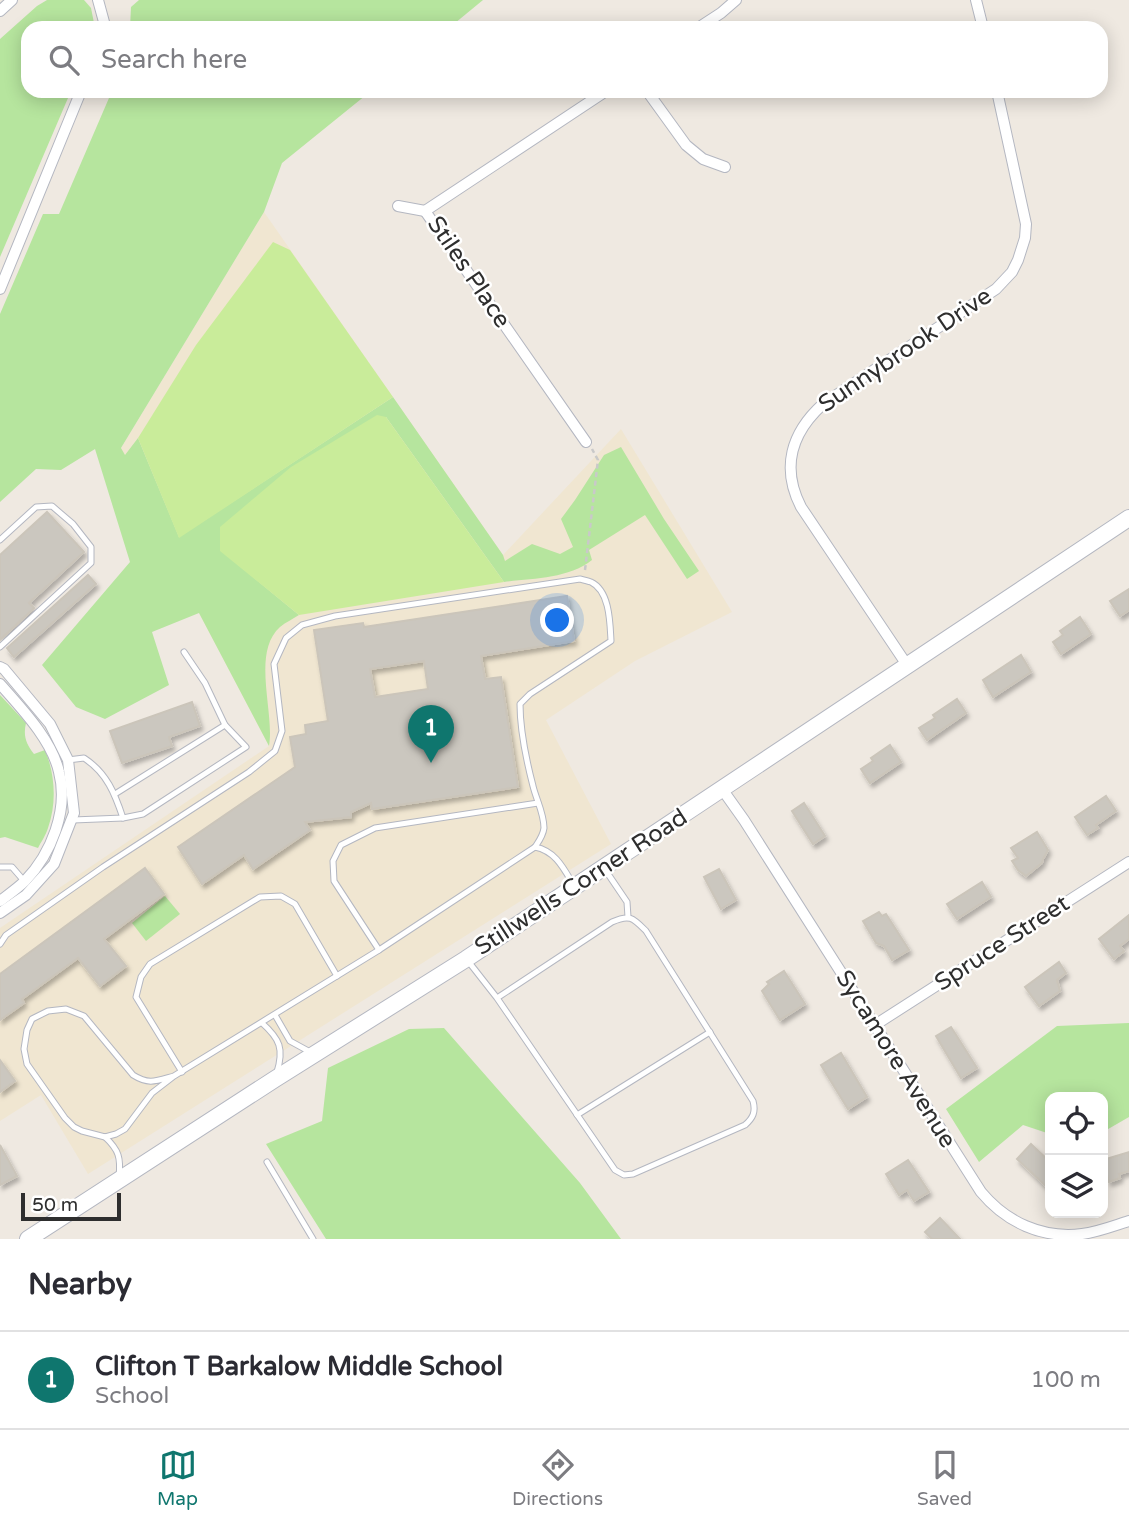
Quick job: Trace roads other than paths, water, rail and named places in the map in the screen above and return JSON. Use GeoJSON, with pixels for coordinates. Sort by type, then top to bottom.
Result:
{"type":"FeatureCollection","features":[{"type":"Feature","properties":{"kind":"street"},"geometry":{"type":"LineString","coordinates":[[0,11],[12,0]]}},
{"type":"Feature","properties":{"kind":"street"},"geometry":{"type":"LineString","coordinates":[[98,0],[104,21]]}},
{"type":"Feature","properties":{"kind":"street"},"geometry":{"type":"LineString","coordinates":[[709,21],[736,0]]}},
{"type":"Feature","properties":{"kind":"street"},"geometry":{"type":"LineString","coordinates":[[976,0],[981,21]]}},
{"type":"Feature","properties":{"kind":"street"},"geometry":{"type":"LineString","coordinates":[[0,289],[78,98]]}},
{"type":"Feature","properties":{"kind":"street","name":"Stiles Place"},"geometry":{"type":"LineString","coordinates":[[586,442],[425,211],[595,98]]}},
{"type":"Feature","properties":{"kind":"street"},"geometry":{"type":"LineString","coordinates":[[652,98],[686,145],[703,159],[725,167]]}},
{"type":"Feature","properties":{"kind":"street","name":"Sunnybrook Drive"},"geometry":{"type":"LineString","coordinates":[[907,665],[801,507],[791,474],[793,448],[802,427],[823,404],[996,289],[1012,272],[1023,248],[1026,224],[999,98]]}},
{"type":"Feature","properties":{"kind":"street"},"geometry":{"type":"LineString","coordinates":[[398,206],[425,211]]}},
{"type":"Feature","properties":{"kind":"street","name":"Stillwells Corner Road"},"geometry":{"type":"LineString","coordinates":[[28,1239],[466,959],[1129,518]]}},
{"type":"Feature","properties":{"kind":"street"},"geometry":{"type":"LineString","coordinates":[[0,667],[50,724],[68,760],[74,813],[65,819]]}},
{"type":"Feature","properties":{"kind":"street"},"geometry":{"type":"LineString","coordinates":[[0,684],[29,717],[48,747],[60,772],[65,819],[54,864],[0,913]]}},
{"type":"Feature","properties":{"kind":"street","name":"Sycamore Avenue"},"geometry":{"type":"LineString","coordinates":[[722,789],[981,1192],[1004,1216],[1047,1234],[1080,1235],[1129,1222]]}},
{"type":"Feature","properties":{"kind":"street","name":"Spruce Street"},"geometry":{"type":"LineString","coordinates":[[875,1025],[1129,862]]}},
{"type":"Feature","properties":{"kind":"street"},"geometry":{"type":"LineString","coordinates":[[0,901],[28,885]]}},
{"type":"Feature","properties":{"kind":"lane"},"geometry":{"type":"LineString","coordinates":[[0,540],[36,507],[52,506],[73,524],[91,547],[91,563],[0,646]]}},
{"type":"Feature","properties":{"kind":"lane"},"geometry":{"type":"LineString","coordinates":[[0,944],[6,935],[275,751],[282,731],[274,664],[286,638],[302,625],[335,616],[580,579],[593,583],[601,591],[609,612],[611,641],[530,694],[520,704],[533,787],[543,817],[542,837],[535,848],[379,950],[174,1076],[152,1093],[125,1129],[105,1137]]}},
{"type":"Feature","properties":{"kind":"lane"},"geometry":{"type":"LineString","coordinates":[[65,819],[123,818],[143,814],[246,747],[225,725],[205,683],[184,652]]}},
{"type":"Feature","properties":{"kind":"lane"},"geometry":{"type":"LineString","coordinates":[[115,794],[225,725]]}},
{"type":"Feature","properties":{"kind":"lane"},"geometry":{"type":"LineString","coordinates":[[68,760],[84,758],[95,765],[113,789],[123,818]]}},
{"type":"Feature","properties":{"kind":"lane"},"geometry":{"type":"LineString","coordinates":[[379,950],[334,881],[333,861],[341,845],[374,828],[538,803]]}},
{"type":"Feature","properties":{"kind":"lane"},"geometry":{"type":"LineString","coordinates":[[535,848],[543,849],[559,860],[575,886]]}},
{"type":"Feature","properties":{"kind":"lane"},"geometry":{"type":"LineString","coordinates":[[0,867],[12,867],[28,885]]}},
{"type":"Feature","properties":{"kind":"lane"},"geometry":{"type":"LineString","coordinates":[[604,868],[627,902],[628,917]]}},
{"type":"Feature","properties":{"kind":"lane"},"geometry":{"type":"LineString","coordinates":[[182,1072],[136,998],[141,977],[150,964],[237,910],[260,897],[281,896],[295,904],[337,976]]}},
{"type":"Feature","properties":{"kind":"lane"},"geometry":{"type":"LineString","coordinates":[[466,959],[497,998],[615,1170],[624,1175],[633,1174],[745,1125],[752,1119],[753,1101],[646,931],[635,920],[628,917],[612,922],[497,998]]}},
{"type":"Feature","properties":{"kind":"lane"},"geometry":{"type":"LineString","coordinates":[[119,1181],[121,1161],[115,1146],[105,1137],[74,1127],[27,1064],[24,1049],[32,1019],[48,1011],[66,1009],[84,1016],[133,1076],[151,1082],[174,1076]]}},
{"type":"Feature","properties":{"kind":"lane"},"geometry":{"type":"LineString","coordinates":[[275,1015],[290,1041],[315,1054]]}},
{"type":"Feature","properties":{"kind":"lane"},"geometry":{"type":"LineString","coordinates":[[262,1023],[279,1041],[281,1052],[275,1079]]}},
{"type":"Feature","properties":{"kind":"lane"},"geometry":{"type":"LineString","coordinates":[[577,1115],[709,1032]]}},
{"type":"Feature","properties":{"kind":"lane"},"geometry":{"type":"LineString","coordinates":[[267,1162],[313,1239]]}},
{"type":"Feature","properties":{"kind":"place","name":"Clifton T Barkalow Middle School"},"geometry":{"type":"Point","coordinates":[431,763]}}]}
